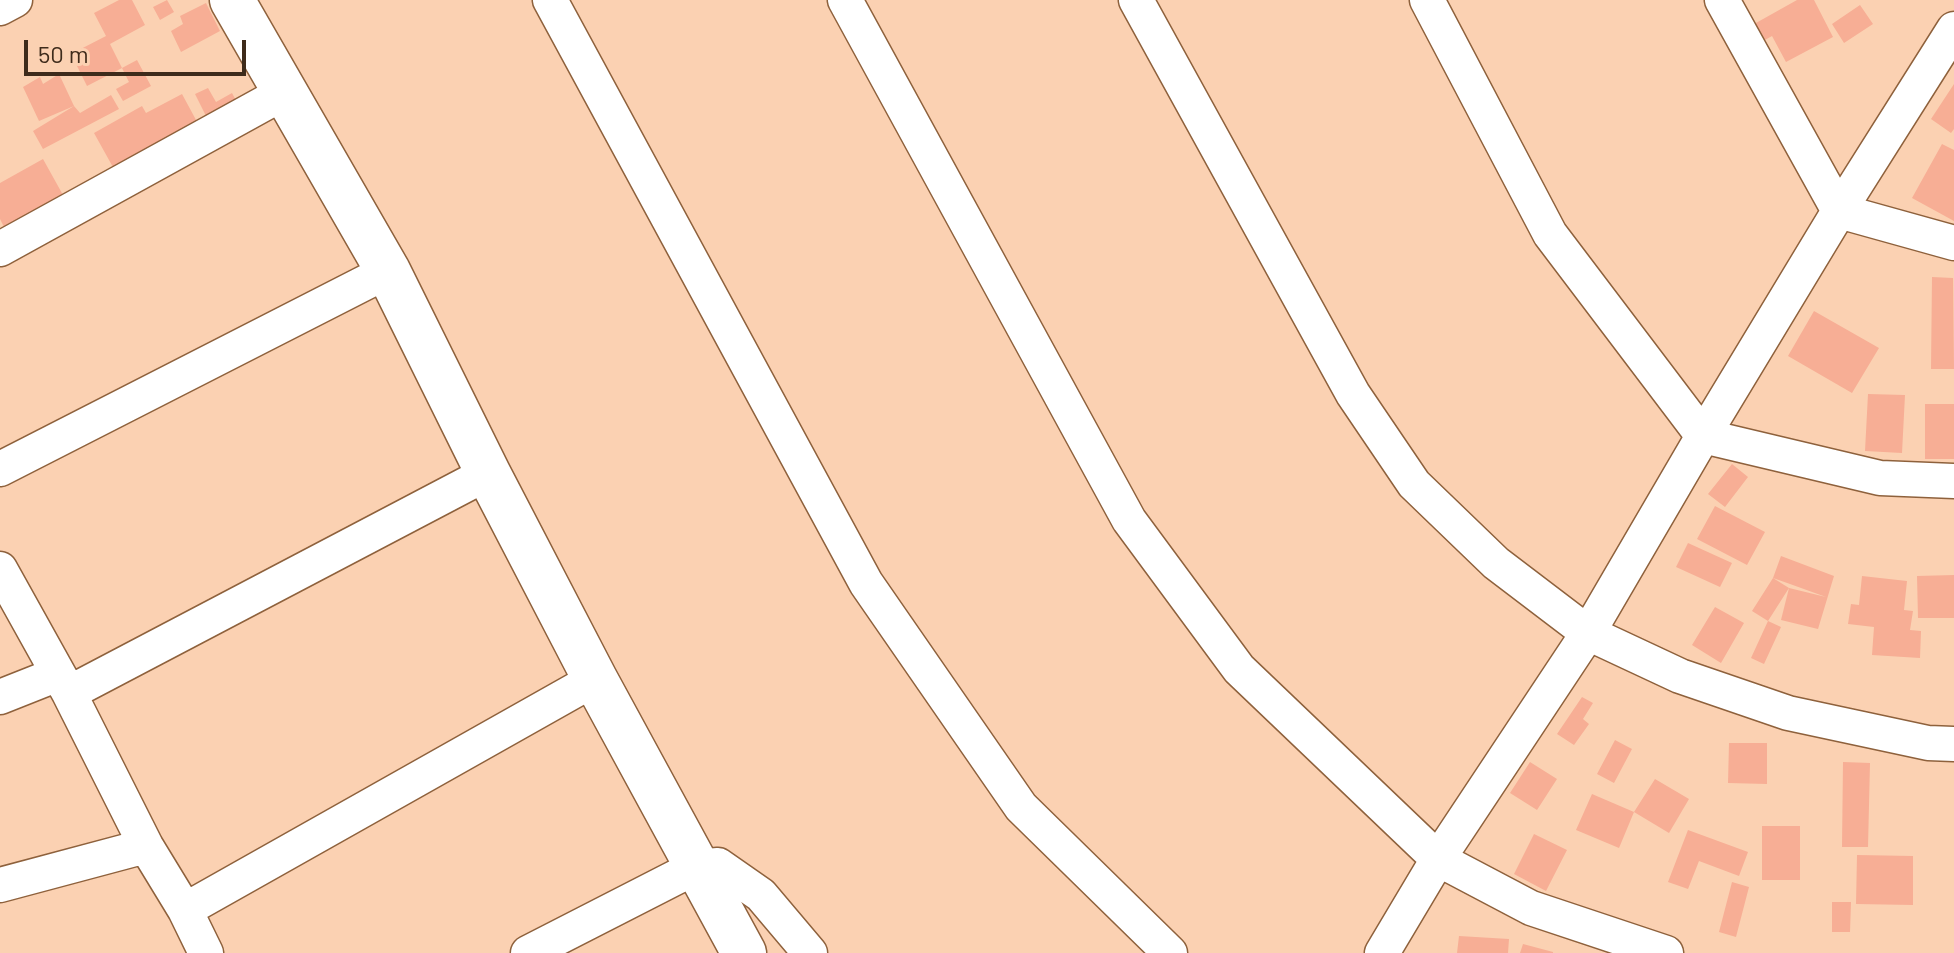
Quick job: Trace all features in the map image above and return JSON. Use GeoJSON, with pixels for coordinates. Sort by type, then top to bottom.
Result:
{"type":"FeatureCollection","features":[{"type":"Feature","properties":{"kind":"street"},"geometry":{"type":"LineString","coordinates":[[0,8],[15,0]]}},
{"type":"Feature","properties":{"kind":"street"},"geometry":{"type":"LineString","coordinates":[[232,0],[388,271],[595,679],[744,953]]}},
{"type":"Feature","properties":{"kind":"street"},"geometry":{"type":"LineString","coordinates":[[550,0],[866,583],[1021,807],[1170,953]]}},
{"type":"Feature","properties":{"kind":"street"},"geometry":{"type":"LineString","coordinates":[[845,0],[1129,520],[1239,669],[1438,859],[1531,908],[1666,953]]}},
{"type":"Feature","properties":{"kind":"street"},"geometry":{"type":"LineString","coordinates":[[1136,0],[1353,394],[1414,484],[1496,563],[1588,633],[1680,676],[1788,713],[1928,743],[1954,744]]}},
{"type":"Feature","properties":{"kind":"street"},"geometry":{"type":"LineString","coordinates":[[1427,0],[1550,234],[1703,436],[1880,478],[1954,481]]}},
{"type":"Feature","properties":{"kind":"street"},"geometry":{"type":"LineString","coordinates":[[1722,0],[1839,211],[1954,243]]}},
{"type":"Feature","properties":{"kind":"street"},"geometry":{"type":"LineString","coordinates":[[1382,953],[1438,859],[1588,633],[1839,211],[1954,29]]}},
{"type":"Feature","properties":{"kind":"street"},"geometry":{"type":"LineString","coordinates":[[0,249],[285,92]]}},
{"type":"Feature","properties":{"kind":"street"},"geometry":{"type":"LineString","coordinates":[[0,469],[388,271]]}},
{"type":"Feature","properties":{"kind":"street"},"geometry":{"type":"LineString","coordinates":[[0,697],[64,684],[488,473]]}},
{"type":"Feature","properties":{"kind":"street"},"geometry":{"type":"LineString","coordinates":[[0,569],[206,953]]}},
{"type":"Feature","properties":{"kind":"street"},"geometry":{"type":"LineString","coordinates":[[185,910],[595,679]]}},
{"type":"Feature","properties":{"kind":"street"},"geometry":{"type":"LineString","coordinates":[[0,885],[146,846]]}},
{"type":"Feature","properties":{"kind":"street"},"geometry":{"type":"LineString","coordinates":[[528,953],[696,867],[718,865],[761,895],[810,953]]}},
{"type":"Feature","properties":{"kind":"building"},"geometry":{"type":"Polygon","coordinates":[[[119,0],[132,0],[145,25],[110,44],[122,68],[87,86],[71,54],[106,36],[94,13],[119,0]]]}},
{"type":"Feature","properties":{"kind":"building"},"geometry":{"type":"Polygon","coordinates":[[[167,0],[174,12],[160,20],[153,7],[167,0]]]}},
{"type":"Feature","properties":{"kind":"building"},"geometry":{"type":"Polygon","coordinates":[[[1797,0],[1814,0],[1833,37],[1786,62],[1772,36],[1756,45],[1747,28],[1797,0]]]}},
{"type":"Feature","properties":{"kind":"building"},"geometry":{"type":"Polygon","coordinates":[[[206,3],[220,31],[181,52],[171,31],[183,24],[180,16],[206,3]]]}},
{"type":"Feature","properties":{"kind":"building"},"geometry":{"type":"Polygon","coordinates":[[[1860,5],[1873,24],[1844,43],[1832,24],[1860,5]]]}},
{"type":"Feature","properties":{"kind":"building"},"geometry":{"type":"Polygon","coordinates":[[[137,60],[151,86],[123,101],[116,89],[129,82],[122,68],[137,60]]]}},
{"type":"Feature","properties":{"kind":"building"},"geometry":{"type":"Polygon","coordinates":[[[59,74],[74,106],[39,121],[23,87],[40,77],[43,84],[59,74]]]}},
{"type":"Feature","properties":{"kind":"building"},"geometry":{"type":"Polygon","coordinates":[[[1954,84],[1954,129],[1951,133],[1931,119],[1954,84]]]}},
{"type":"Feature","properties":{"kind":"building"},"geometry":{"type":"Polygon","coordinates":[[[208,88],[216,102],[232,93],[242,112],[212,128],[195,94],[208,88]]]}},
{"type":"Feature","properties":{"kind":"building"},"geometry":{"type":"Polygon","coordinates":[[[182,94],[202,131],[114,169],[94,133],[142,106],[146,113],[182,94]]]}},
{"type":"Feature","properties":{"kind":"building"},"geometry":{"type":"Polygon","coordinates":[[[111,95],[119,109],[43,149],[33,131],[74,106],[80,113],[111,95]]]}},
{"type":"Feature","properties":{"kind":"building"},"geometry":{"type":"Polygon","coordinates":[[[1942,144],[1954,150],[1954,221],[1912,198],[1942,144]]]}},
{"type":"Feature","properties":{"kind":"building"},"geometry":{"type":"Polygon","coordinates":[[[43,159],[63,195],[4,227],[0,219],[0,183],[43,159]]]}},
{"type":"Feature","properties":{"kind":"building"},"geometry":{"type":"Polygon","coordinates":[[[1932,277],[1953,278],[1954,369],[1931,369],[1932,277]]]}},
{"type":"Feature","properties":{"kind":"building"},"geometry":{"type":"Polygon","coordinates":[[[1814,311],[1879,348],[1852,393],[1788,356],[1814,311]]]}},
{"type":"Feature","properties":{"kind":"building"},"geometry":{"type":"Polygon","coordinates":[[[1868,394],[1905,395],[1902,453],[1865,451],[1868,394]]]}},
{"type":"Feature","properties":{"kind":"building"},"geometry":{"type":"Polygon","coordinates":[[[1925,404],[1954,404],[1954,459],[1925,459],[1925,404]]]}},
{"type":"Feature","properties":{"kind":"building"},"geometry":{"type":"Polygon","coordinates":[[[1732,464],[1748,477],[1725,507],[1708,494],[1732,464]]]}},
{"type":"Feature","properties":{"kind":"building"},"geometry":{"type":"Polygon","coordinates":[[[1715,506],[1765,532],[1747,565],[1697,539],[1715,506]]]}},
{"type":"Feature","properties":{"kind":"building"},"geometry":{"type":"Polygon","coordinates":[[[1688,543],[1732,563],[1720,587],[1676,567],[1688,543]]]}},
{"type":"Feature","properties":{"kind":"building"},"geometry":{"type":"Polygon","coordinates":[[[1781,556],[1834,576],[1818,629],[1781,620],[1789,588],[1826,597],[1773,578],[1781,556]]]}},
{"type":"Feature","properties":{"kind":"building"},"geometry":{"type":"Polygon","coordinates":[[[1954,575],[1954,618],[1918,618],[1917,576],[1954,575]]]}},
{"type":"Feature","properties":{"kind":"building"},"geometry":{"type":"Polygon","coordinates":[[[1862,576],[1907,581],[1904,610],[1913,611],[1910,630],[1921,631],[1920,658],[1872,655],[1874,627],[1848,624],[1851,604],[1859,605],[1862,576]]]}},
{"type":"Feature","properties":{"kind":"building"},"geometry":{"type":"Polygon","coordinates":[[[1773,578],[1789,588],[1768,621],[1752,611],[1773,578]]]}},
{"type":"Feature","properties":{"kind":"building"},"geometry":{"type":"Polygon","coordinates":[[[1715,607],[1744,623],[1721,663],[1692,645],[1715,607]]]}},
{"type":"Feature","properties":{"kind":"building"},"geometry":{"type":"Polygon","coordinates":[[[1768,621],[1781,627],[1764,664],[1751,658],[1768,621]]]}},
{"type":"Feature","properties":{"kind":"building"},"geometry":{"type":"Polygon","coordinates":[[[1582,697],[1593,703],[1583,719],[1589,724],[1574,745],[1557,734],[1582,697]]]}},
{"type":"Feature","properties":{"kind":"building"},"geometry":{"type":"Polygon","coordinates":[[[1615,740],[1632,749],[1614,783],[1597,774],[1615,740]]]}},
{"type":"Feature","properties":{"kind":"building"},"geometry":{"type":"Polygon","coordinates":[[[1729,743],[1767,743],[1767,784],[1728,783],[1729,743]]]}},
{"type":"Feature","properties":{"kind":"building"},"geometry":{"type":"Polygon","coordinates":[[[1530,762],[1557,779],[1537,810],[1510,793],[1530,762]]]}},
{"type":"Feature","properties":{"kind":"building"},"geometry":{"type":"Polygon","coordinates":[[[1843,762],[1870,763],[1868,847],[1842,847],[1843,762]]]}},
{"type":"Feature","properties":{"kind":"building"},"geometry":{"type":"Polygon","coordinates":[[[1655,779],[1689,799],[1669,833],[1634,812],[1655,779]]]}},
{"type":"Feature","properties":{"kind":"building"},"geometry":{"type":"Polygon","coordinates":[[[1592,794],[1634,812],[1619,848],[1576,830],[1592,794]]]}},
{"type":"Feature","properties":{"kind":"building"},"geometry":{"type":"Polygon","coordinates":[[[1762,826],[1800,826],[1800,880],[1762,880],[1762,826]]]}},
{"type":"Feature","properties":{"kind":"building"},"geometry":{"type":"Polygon","coordinates":[[[1688,830],[1748,852],[1739,876],[1699,861],[1688,889],[1668,882],[1688,830]]]}},
{"type":"Feature","properties":{"kind":"building"},"geometry":{"type":"Polygon","coordinates":[[[1534,834],[1567,850],[1546,891],[1514,874],[1534,834]]]}},
{"type":"Feature","properties":{"kind":"building"},"geometry":{"type":"Polygon","coordinates":[[[1857,855],[1913,856],[1913,905],[1856,904],[1857,855]]]}},
{"type":"Feature","properties":{"kind":"building"},"geometry":{"type":"Polygon","coordinates":[[[1732,882],[1749,887],[1736,937],[1719,932],[1732,882]]]}},
{"type":"Feature","properties":{"kind":"building"},"geometry":{"type":"Polygon","coordinates":[[[1832,902],[1851,902],[1850,932],[1832,932],[1832,902]]]}},
{"type":"Feature","properties":{"kind":"building"},"geometry":{"type":"Polygon","coordinates":[[[1459,936],[1509,939],[1508,953],[1457,953],[1459,936]]]}},
{"type":"Feature","properties":{"kind":"building"},"geometry":{"type":"Polygon","coordinates":[[[1523,944],[1553,952],[1553,953],[1520,953],[1523,944]]]}}]}
